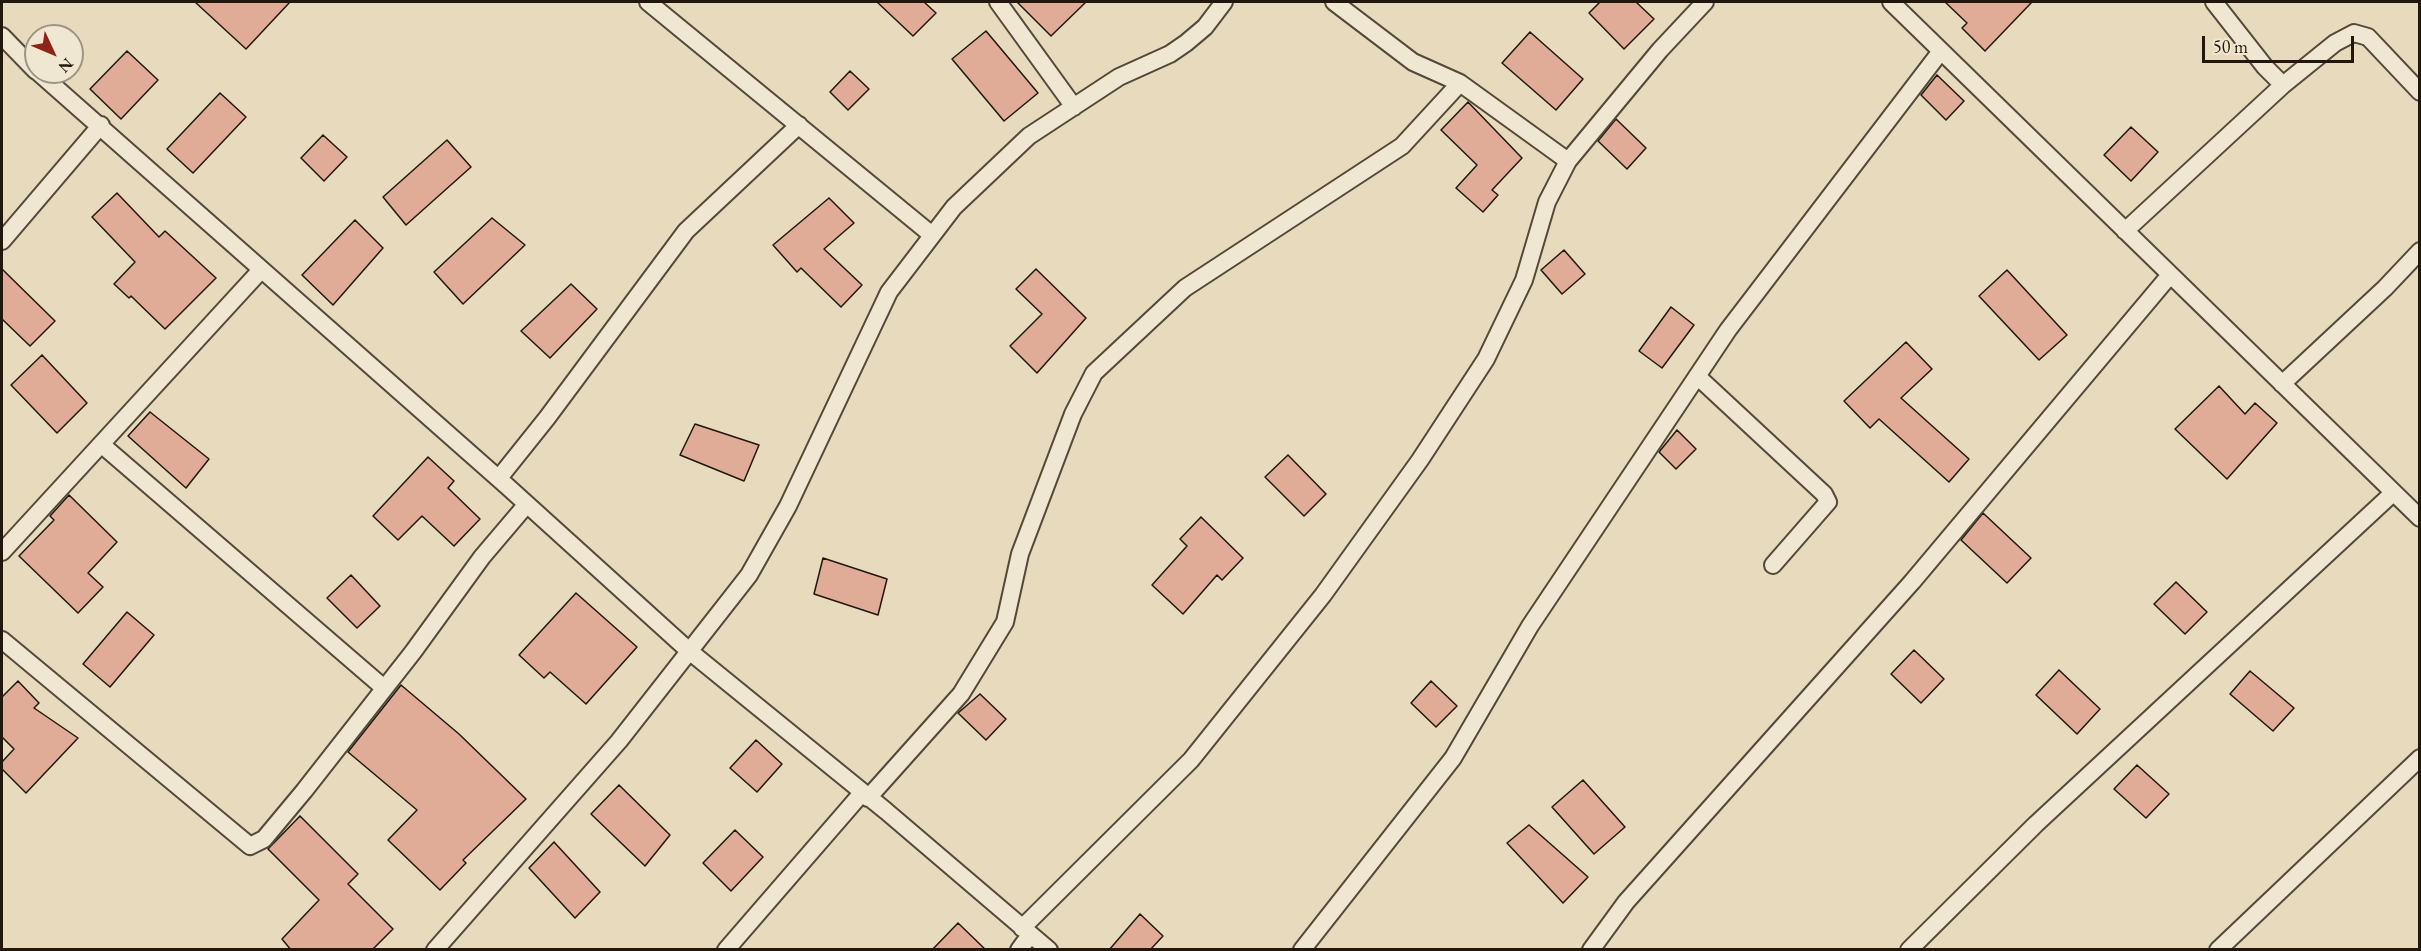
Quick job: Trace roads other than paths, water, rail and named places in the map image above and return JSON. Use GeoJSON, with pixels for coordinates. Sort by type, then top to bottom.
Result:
{"type":"FeatureCollection","features":[{"type":"Feature","properties":{"kind":"street"},"geometry":{"type":"LineString","coordinates":[[648,2],[932,235]]}},
{"type":"Feature","properties":{"kind":"street"},"geometry":{"type":"LineString","coordinates":[[998,2],[1074,107]]}},
{"type":"Feature","properties":{"kind":"street"},"geometry":{"type":"LineString","coordinates":[[435,950],[619,741],[749,575],[788,506],[889,292],[954,207],[1029,136],[1119,77],[1170,54],[1186,44],[1205,27],[1224,2]]}},
{"type":"Feature","properties":{"kind":"street"},"geometry":{"type":"LineString","coordinates":[[1334,2],[1413,62],[1461,83],[1568,161]]}},
{"type":"Feature","properties":{"kind":"street"},"geometry":{"type":"LineString","coordinates":[[1018,950],[1026,931],[1191,760],[1323,595],[1420,460],[1486,359],[1524,280],[1547,202],[1568,161],[1660,50],[1705,2]]}},
{"type":"Feature","properties":{"kind":"street"},"geometry":{"type":"LineString","coordinates":[[1890,2],[2420,518]]}},
{"type":"Feature","properties":{"kind":"street"},"geometry":{"type":"LineString","coordinates":[[2214,2],[2283,86]]}},
{"type":"Feature","properties":{"kind":"street"},"geometry":{"type":"LineString","coordinates":[[2125,231],[2283,86],[2335,43],[2355,33],[2368,37],[2420,92]]}},
{"type":"Feature","properties":{"kind":"street"},"geometry":{"type":"LineString","coordinates":[[2,36],[24,58]]}},
{"type":"Feature","properties":{"kind":"street"},"geometry":{"type":"LineString","coordinates":[[1302,950],[1453,758],[1530,626],[1728,330],[1941,51]]}},
{"type":"Feature","properties":{"kind":"street"},"geometry":{"type":"LineString","coordinates":[[726,950],[961,694],[1005,622],[1020,554],[1073,414],[1094,373],[1185,288],[1402,146],[1461,83]]}},
{"type":"Feature","properties":{"kind":"street"},"geometry":{"type":"LineString","coordinates":[[52,84],[499,478],[688,650],[1049,950]]}},
{"type":"Feature","properties":{"kind":"street"},"geometry":{"type":"LineString","coordinates":[[2,241],[101,125]]}},
{"type":"Feature","properties":{"kind":"street"},"geometry":{"type":"LineString","coordinates":[[499,478],[686,231],[799,125]]}},
{"type":"Feature","properties":{"kind":"street"},"geometry":{"type":"LineString","coordinates":[[2282,384],[2385,288],[2420,251]]}},
{"type":"Feature","properties":{"kind":"street"},"geometry":{"type":"LineString","coordinates":[[2,552],[261,270]]}},
{"type":"Feature","properties":{"kind":"street"},"geometry":{"type":"LineString","coordinates":[[1591,950],[1626,902],[1912,582],[2170,275]]}},
{"type":"Feature","properties":{"kind":"street"},"geometry":{"type":"LineString","coordinates":[[1697,376],[1824,494],[1828,502],[1773,566]]}},
{"type":"Feature","properties":{"kind":"street"},"geometry":{"type":"LineString","coordinates":[[101,444],[384,688]]}},
{"type":"Feature","properties":{"kind":"street"},"geometry":{"type":"LineString","coordinates":[[1909,950],[2036,824],[2393,493]]}},
{"type":"Feature","properties":{"kind":"street"},"geometry":{"type":"LineString","coordinates":[[2,640],[250,846],[264,839],[384,688],[482,556],[527,504]]}},
{"type":"Feature","properties":{"kind":"street"},"geometry":{"type":"LineString","coordinates":[[2218,950],[2420,758]]}}]}
